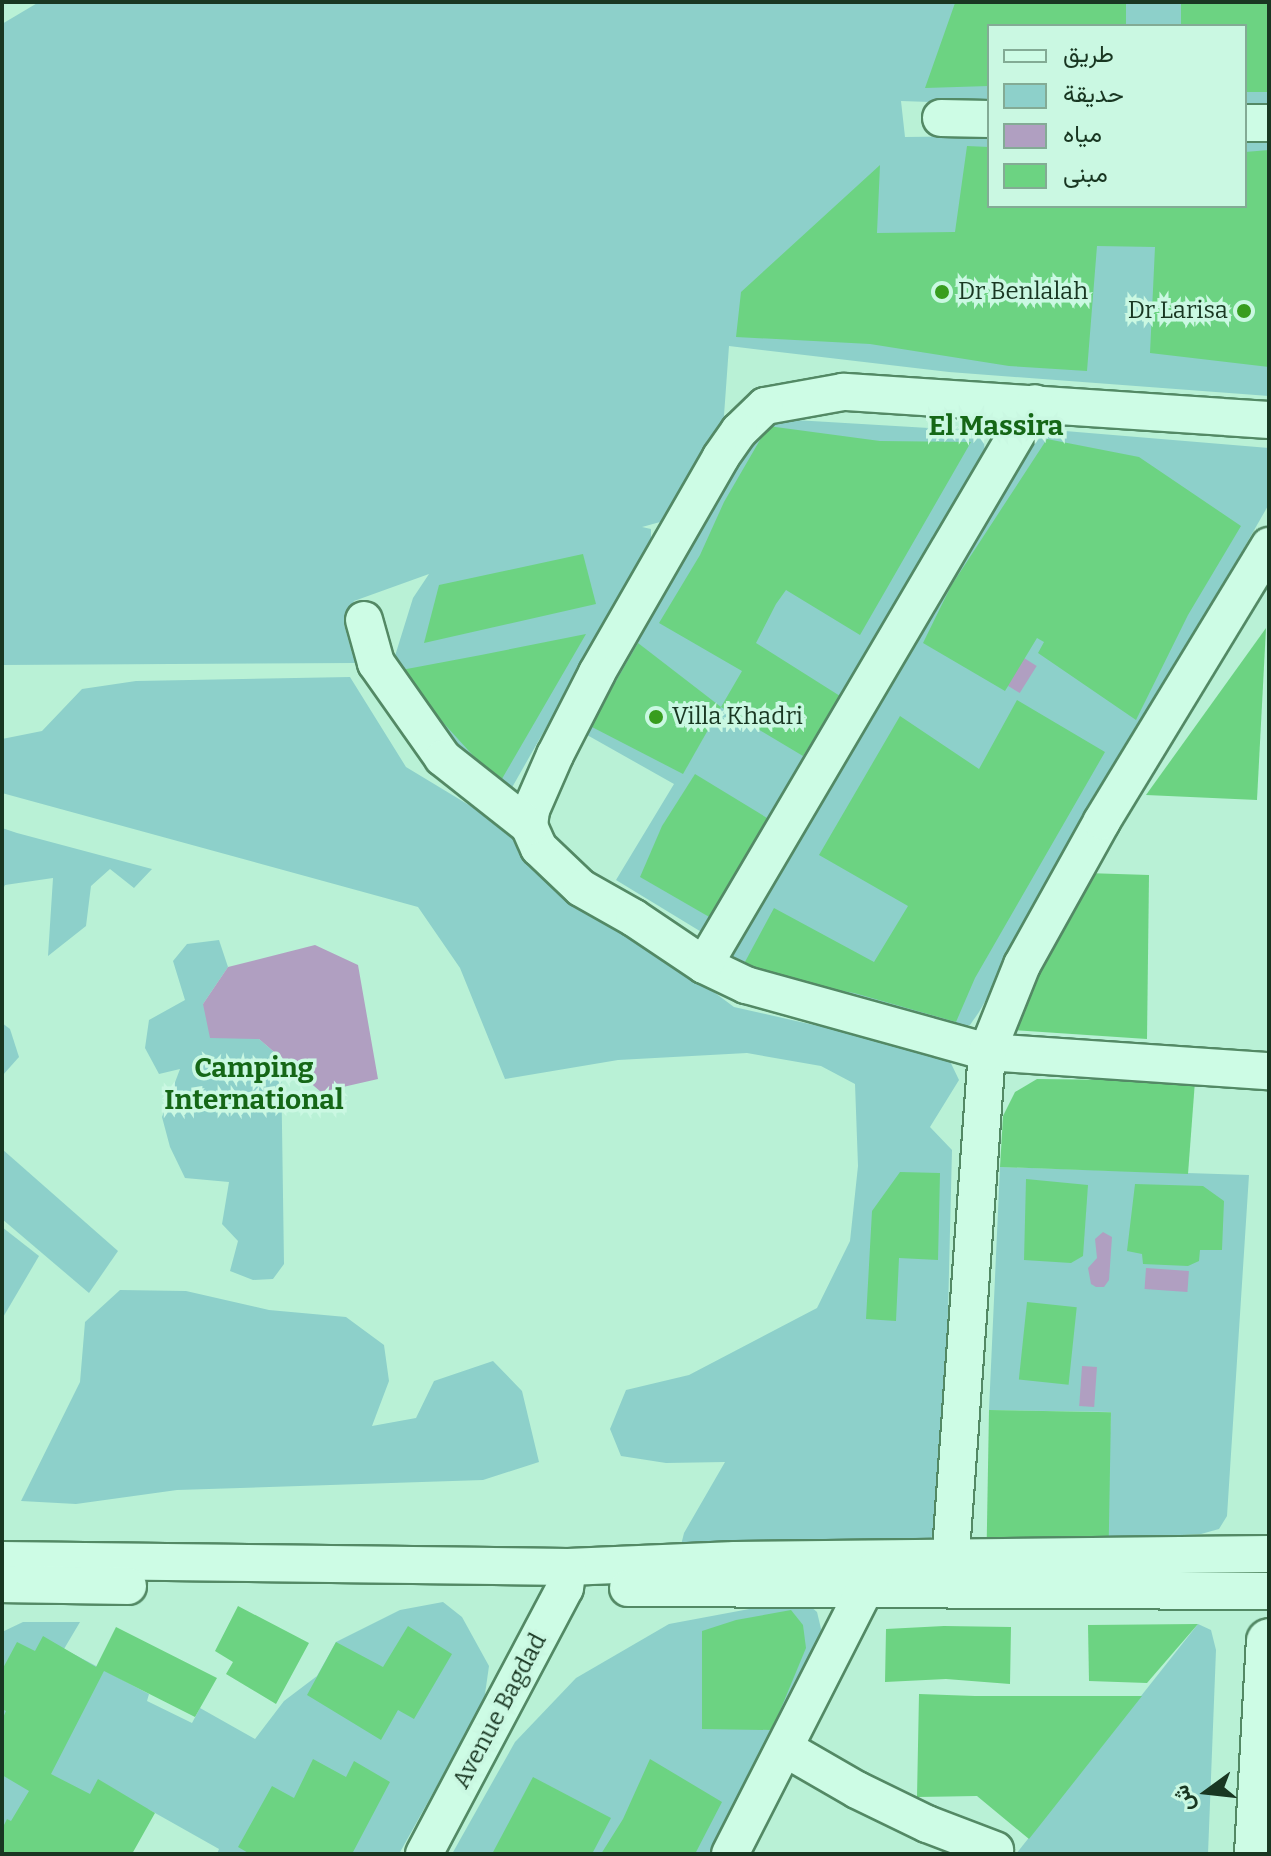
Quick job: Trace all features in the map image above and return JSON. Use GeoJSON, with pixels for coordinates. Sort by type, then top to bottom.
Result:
{"type":"FeatureCollection","features":[{"type":"Feature","properties":{"kind":"street"},"geometry":{"type":"LineString","coordinates":[[941,118],[987,119]]}},
{"type":"Feature","properties":{"kind":"street"},"geometry":{"type":"LineString","coordinates":[[1247,123],[1269,123]]}},
{"type":"Feature","properties":{"kind":"street"},"geometry":{"type":"LineString","coordinates":[[1269,420],[843,392],[782,400],[765,406],[751,417],[721,457],[597,673],[555,755],[531,810],[529,826],[534,840],[559,871],[704,965],[746,985],[987,1052],[1269,1071]]}},
{"type":"Feature","properties":{"kind":"street"},"geometry":{"type":"LineString","coordinates":[[704,965],[1035,403]]}},
{"type":"Feature","properties":{"kind":"street"},"geometry":{"type":"LineString","coordinates":[[950,1573],[987,1052],[1022,965],[1102,821],[1269,546]]}},
{"type":"Feature","properties":{"kind":"street"},"geometry":{"type":"LineString","coordinates":[[364,620],[376,663],[443,758],[529,826]]}},
{"type":"Feature","properties":{"kind":"street"},"geometry":{"type":"LineString","coordinates":[[2,1584],[950,1573],[1269,1554]]}},
{"type":"Feature","properties":{"kind":"street"},"geometry":{"type":"LineString","coordinates":[[2,1560],[567,1577]]}},
{"type":"Feature","properties":{"kind":"street"},"geometry":{"type":"LineString","coordinates":[[950,1573],[1269,1591]]}},
{"type":"Feature","properties":{"kind":"street"},"geometry":{"type":"LineString","coordinates":[[730,1854],[873,1574]]}},
{"type":"Feature","properties":{"kind":"street","name":"Avenue Bagdad"},"geometry":{"type":"LineString","coordinates":[[424,1854],[567,1577]]}},
{"type":"Feature","properties":{"kind":"street"},"geometry":{"type":"LineString","coordinates":[[1257,1854],[1269,1641]]}},
{"type":"Feature","properties":{"kind":"street"},"geometry":{"type":"LineString","coordinates":[[786,1749],[857,1790],[927,1824],[995,1850]]}},
{"type":"Feature","properties":{"kind":"green space"},"geometry":{"type":"Polygon","coordinates":[[[39,2],[1269,2],[1269,105],[1247,105],[1247,24],[987,24],[987,104],[901,101],[905,137],[987,136],[987,208],[1247,208],[1247,139],[1269,139],[1269,396],[949,372],[729,346],[721,457],[689,514],[642,527],[651,529],[651,543],[510,791],[448,749],[390,672],[413,598],[429,574],[354,601],[344,624],[355,663],[2,665],[2,24],[39,2]]]}},
{"type":"Feature","properties":{"kind":"green space"},"geometry":{"type":"Polygon","coordinates":[[[778,419],[979,431],[984,441],[985,458],[708,936],[616,880],[674,784],[580,731],[754,430],[778,419]]]}},
{"type":"Feature","properties":{"kind":"green space"},"geometry":{"type":"Polygon","coordinates":[[[1053,430],[1269,448],[1269,504],[979,1012],[970,1025],[960,1028],[721,961],[1019,458],[1046,432],[1053,430]]]}},
{"type":"Feature","properties":{"kind":"green space"},"geometry":{"type":"Polygon","coordinates":[[[350,677],[406,767],[497,822],[559,889],[672,961],[734,1007],[947,1055],[959,1080],[930,1127],[952,1150],[943,1515],[931,1538],[911,1545],[681,1545],[684,1533],[725,1462],[666,1463],[621,1456],[610,1429],[626,1390],[689,1375],[817,1308],[850,1241],[858,1166],[855,1084],[821,1066],[747,1053],[618,1060],[505,1079],[460,968],[418,907],[2,793],[2,739],[42,731],[82,689],[136,681],[350,677]]]}},
{"type":"Feature","properties":{"kind":"green space"},"geometry":{"type":"Polygon","coordinates":[[[2,828],[152,869],[134,888],[110,869],[91,886],[86,926],[48,956],[53,878],[5,885],[2,891],[2,828]]]}},
{"type":"Feature","properties":{"kind":"green space"},"geometry":{"type":"Polygon","coordinates":[[[219,940],[228,967],[203,1004],[259,1039],[281,1058],[284,1264],[273,1279],[253,1280],[230,1271],[238,1241],[222,1224],[229,1182],[185,1178],[170,1147],[162,1117],[180,1069],[159,1074],[145,1048],[149,1020],[185,1000],[173,961],[187,944],[219,940]]]}},
{"type":"Feature","properties":{"kind":"green space"},"geometry":{"type":"Polygon","coordinates":[[[2,1023],[10,1029],[19,1057],[2,1076],[2,1023]]]}},
{"type":"Feature","properties":{"kind":"green space"},"geometry":{"type":"Polygon","coordinates":[[[2,1149],[118,1251],[89,1293],[2,1219],[2,1149]]]}},
{"type":"Feature","properties":{"kind":"green space"},"geometry":{"type":"Polygon","coordinates":[[[1000,1167],[1249,1175],[1227,1516],[1219,1529],[1201,1534],[1105,1539],[1111,1412],[989,1410],[1000,1167]]]}},
{"type":"Feature","properties":{"kind":"green space"},"geometry":{"type":"Polygon","coordinates":[[[2,1227],[39,1256],[2,1319],[2,1227]]]}},
{"type":"Feature","properties":{"kind":"green space"},"geometry":{"type":"Polygon","coordinates":[[[120,1290],[186,1291],[269,1310],[346,1317],[384,1345],[389,1381],[372,1426],[416,1418],[434,1381],[493,1361],[522,1391],[539,1462],[483,1480],[177,1490],[76,1504],[21,1501],[80,1382],[85,1322],[120,1290]]]}},
{"type":"Feature","properties":{"kind":"green space"},"geometry":{"type":"Polygon","coordinates":[[[443,1602],[462,1617],[489,1666],[484,1701],[399,1854],[217,1854],[219,1849],[148,1809],[2,1854],[2,1632],[23,1622],[80,1622],[64,1649],[149,1694],[147,1701],[192,1723],[200,1708],[255,1739],[284,1701],[317,1676],[336,1642],[400,1610],[443,1602]]]}},
{"type":"Feature","properties":{"kind":"green space"},"geometry":{"type":"Polygon","coordinates":[[[787,1602],[805,1602],[817,1612],[823,1637],[717,1854],[452,1854],[515,1742],[576,1678],[669,1624],[787,1602]]]}},
{"type":"Feature","properties":{"kind":"green space"},"geometry":{"type":"Polygon","coordinates":[[[1198,1624],[1211,1630],[1216,1650],[1208,1854],[1016,1854],[1198,1624]]]}},
{"type":"Feature","properties":{"kind":"water"},"geometry":{"type":"Polygon","coordinates":[[[1024,658],[1037,666],[1020,693],[1007,685],[1024,658]]]}},
{"type":"Feature","properties":{"kind":"water"},"geometry":{"type":"Polygon","coordinates":[[[315,945],[358,965],[378,1079],[321,1092],[259,1039],[210,1038],[203,1004],[228,967],[315,945]]]}},
{"type":"Feature","properties":{"kind":"water"},"geometry":{"type":"Polygon","coordinates":[[[1103,1232],[1112,1237],[1109,1280],[1104,1287],[1096,1287],[1091,1284],[1088,1268],[1097,1258],[1095,1239],[1103,1232]]]}},
{"type":"Feature","properties":{"kind":"water"},"geometry":{"type":"Polygon","coordinates":[[[1146,1268],[1189,1271],[1187,1292],[1145,1289],[1146,1268]]]}},
{"type":"Feature","properties":{"kind":"water"},"geometry":{"type":"Polygon","coordinates":[[[1082,1366],[1097,1367],[1094,1407],[1079,1406],[1082,1366]]]}},
{"type":"Feature","properties":{"kind":"building"},"geometry":{"type":"Polygon","coordinates":[[[1126,2],[1126,24],[987,24],[987,86],[925,88],[955,3],[1126,2]]]}},
{"type":"Feature","properties":{"kind":"building"},"geometry":{"type":"Polygon","coordinates":[[[1181,2],[1269,2],[1269,92],[1247,92],[1247,24],[1181,24],[1181,2]]]}},
{"type":"Feature","properties":{"kind":"building"},"geometry":{"type":"Polygon","coordinates":[[[967,146],[987,147],[987,208],[1247,208],[1247,152],[1269,150],[1269,367],[1150,353],[1155,247],[1097,246],[1087,371],[1009,366],[870,344],[736,337],[741,292],[880,165],[877,233],[955,232],[967,146]]]}},
{"type":"Feature","properties":{"kind":"building"},"geometry":{"type":"Polygon","coordinates":[[[768,426],[880,441],[971,442],[860,635],[786,590],[776,604],[756,643],[840,696],[803,756],[721,707],[742,671],[659,623],[700,555],[724,502],[768,426]]]}},
{"type":"Feature","properties":{"kind":"building"},"geometry":{"type":"Polygon","coordinates":[[[1047,439],[1139,457],[1241,526],[1188,615],[1136,720],[1038,653],[1044,642],[1037,638],[1005,691],[923,643],[951,586],[1047,439]]]}},
{"type":"Feature","properties":{"kind":"building"},"geometry":{"type":"Polygon","coordinates":[[[583,554],[596,604],[424,643],[439,585],[583,554]]]}},
{"type":"Feature","properties":{"kind":"building"},"geometry":{"type":"Polygon","coordinates":[[[1266,628],[1257,800],[1146,795],[1266,628]]]}},
{"type":"Feature","properties":{"kind":"building"},"geometry":{"type":"Polygon","coordinates":[[[586,634],[499,784],[396,671],[481,655],[586,634]]]}},
{"type":"Feature","properties":{"kind":"building","name":"Villa Khadri"},"geometry":{"type":"Polygon","coordinates":[[[638,643],[721,707],[683,774],[590,726],[638,643]]]}},
{"type":"Feature","properties":{"kind":"building"},"geometry":{"type":"Polygon","coordinates":[[[1017,700],[1105,752],[975,978],[956,1022],[854,993],[739,973],[774,908],[874,962],[908,906],[819,855],[900,716],[979,769],[1017,700]]]}},
{"type":"Feature","properties":{"kind":"building"},"geometry":{"type":"Polygon","coordinates":[[[695,774],[772,821],[711,918],[640,877],[662,826],[695,774]]]}},
{"type":"Feature","properties":{"kind":"building"},"geometry":{"type":"Polygon","coordinates":[[[1086,873],[1149,875],[1147,1039],[1012,1030],[1086,873]]]}},
{"type":"Feature","properties":{"kind":"building"},"geometry":{"type":"Polygon","coordinates":[[[1037,1079],[1195,1081],[1188,1174],[1000,1167],[1003,1116],[1015,1092],[1037,1079]]]}},
{"type":"Feature","properties":{"kind":"building"},"geometry":{"type":"Polygon","coordinates":[[[900,1172],[940,1173],[938,1260],[899,1258],[896,1321],[866,1319],[872,1211],[900,1172]]]}},
{"type":"Feature","properties":{"kind":"building"},"geometry":{"type":"Polygon","coordinates":[[[1026,1179],[1088,1185],[1083,1256],[1071,1263],[1024,1260],[1026,1179]]]}},
{"type":"Feature","properties":{"kind":"building"},"geometry":{"type":"Polygon","coordinates":[[[1135,1184],[1203,1186],[1224,1201],[1222,1250],[1200,1250],[1199,1261],[1188,1266],[1143,1264],[1142,1254],[1127,1251],[1135,1184]]]}},
{"type":"Feature","properties":{"kind":"building"},"geometry":{"type":"Polygon","coordinates":[[[1027,1302],[1077,1307],[1069,1385],[1019,1380],[1027,1302]]]}},
{"type":"Feature","properties":{"kind":"building"},"geometry":{"type":"Polygon","coordinates":[[[989,1410],[1111,1412],[1109,1541],[987,1539],[989,1410]]]}},
{"type":"Feature","properties":{"kind":"building"},"geometry":{"type":"Polygon","coordinates":[[[238,1606],[309,1643],[276,1704],[226,1674],[233,1662],[215,1651],[238,1606]]]}},
{"type":"Feature","properties":{"kind":"building"},"geometry":{"type":"Polygon","coordinates":[[[791,1610],[803,1625],[806,1648],[772,1730],[702,1729],[702,1631],[736,1620],[791,1610]]]}},
{"type":"Feature","properties":{"kind":"building"},"geometry":{"type":"Polygon","coordinates":[[[1198,1624],[1147,1683],[1089,1681],[1088,1625],[1198,1624]]]}},
{"type":"Feature","properties":{"kind":"building"},"geometry":{"type":"Polygon","coordinates":[[[408,1626],[452,1654],[414,1719],[398,1710],[381,1740],[307,1695],[336,1642],[383,1667],[408,1626]]]}},
{"type":"Feature","properties":{"kind":"building"},"geometry":{"type":"Polygon","coordinates":[[[116,1627],[217,1678],[195,1717],[104,1671],[51,1774],[90,1794],[98,1779],[155,1813],[132,1854],[2,1854],[2,1829],[7,1819],[11,1821],[29,1791],[2,1775],[2,1720],[6,1711],[2,1709],[2,1670],[17,1642],[35,1651],[43,1636],[96,1667],[116,1627]]]}},
{"type":"Feature","properties":{"kind":"building"},"geometry":{"type":"Polygon","coordinates":[[[1011,1627],[1010,1684],[946,1679],[885,1682],[886,1629],[1011,1627]]]}},
{"type":"Feature","properties":{"kind":"building"},"geometry":{"type":"Polygon","coordinates":[[[919,1694],[1142,1696],[1029,1839],[977,1796],[917,1797],[919,1694]]]}},
{"type":"Feature","properties":{"kind":"building"},"geometry":{"type":"Polygon","coordinates":[[[313,1759],[346,1777],[354,1761],[390,1782],[352,1854],[250,1854],[238,1847],[272,1786],[294,1798],[313,1759]]]}},
{"type":"Feature","properties":{"kind":"building"},"geometry":{"type":"Polygon","coordinates":[[[650,1759],[722,1802],[695,1854],[601,1854],[623,1819],[650,1759]]]}},
{"type":"Feature","properties":{"kind":"building"},"geometry":{"type":"Polygon","coordinates":[[[533,1777],[611,1818],[592,1854],[492,1854],[533,1777]]]}},
{"type":"Feature","properties":{"kind":"place","name":"Dr Benlalah"},"geometry":{"type":"Point","coordinates":[942,292]}},
{"type":"Feature","properties":{"kind":"place","name":"Dr Larisa"},"geometry":{"type":"Point","coordinates":[1244,311]}},
{"type":"Feature","properties":{"kind":"place","name":"Villa Khadri"},"geometry":{"type":"Point","coordinates":[656,717]}},
{"type":"Feature","properties":{"kind":"district","name":"El Massira"},"geometry":{"type":"Point","coordinates":[996,426]}},
{"type":"Feature","properties":{"kind":"district","name":"Camping International"},"geometry":{"type":"Point","coordinates":[254,1084]}}]}
